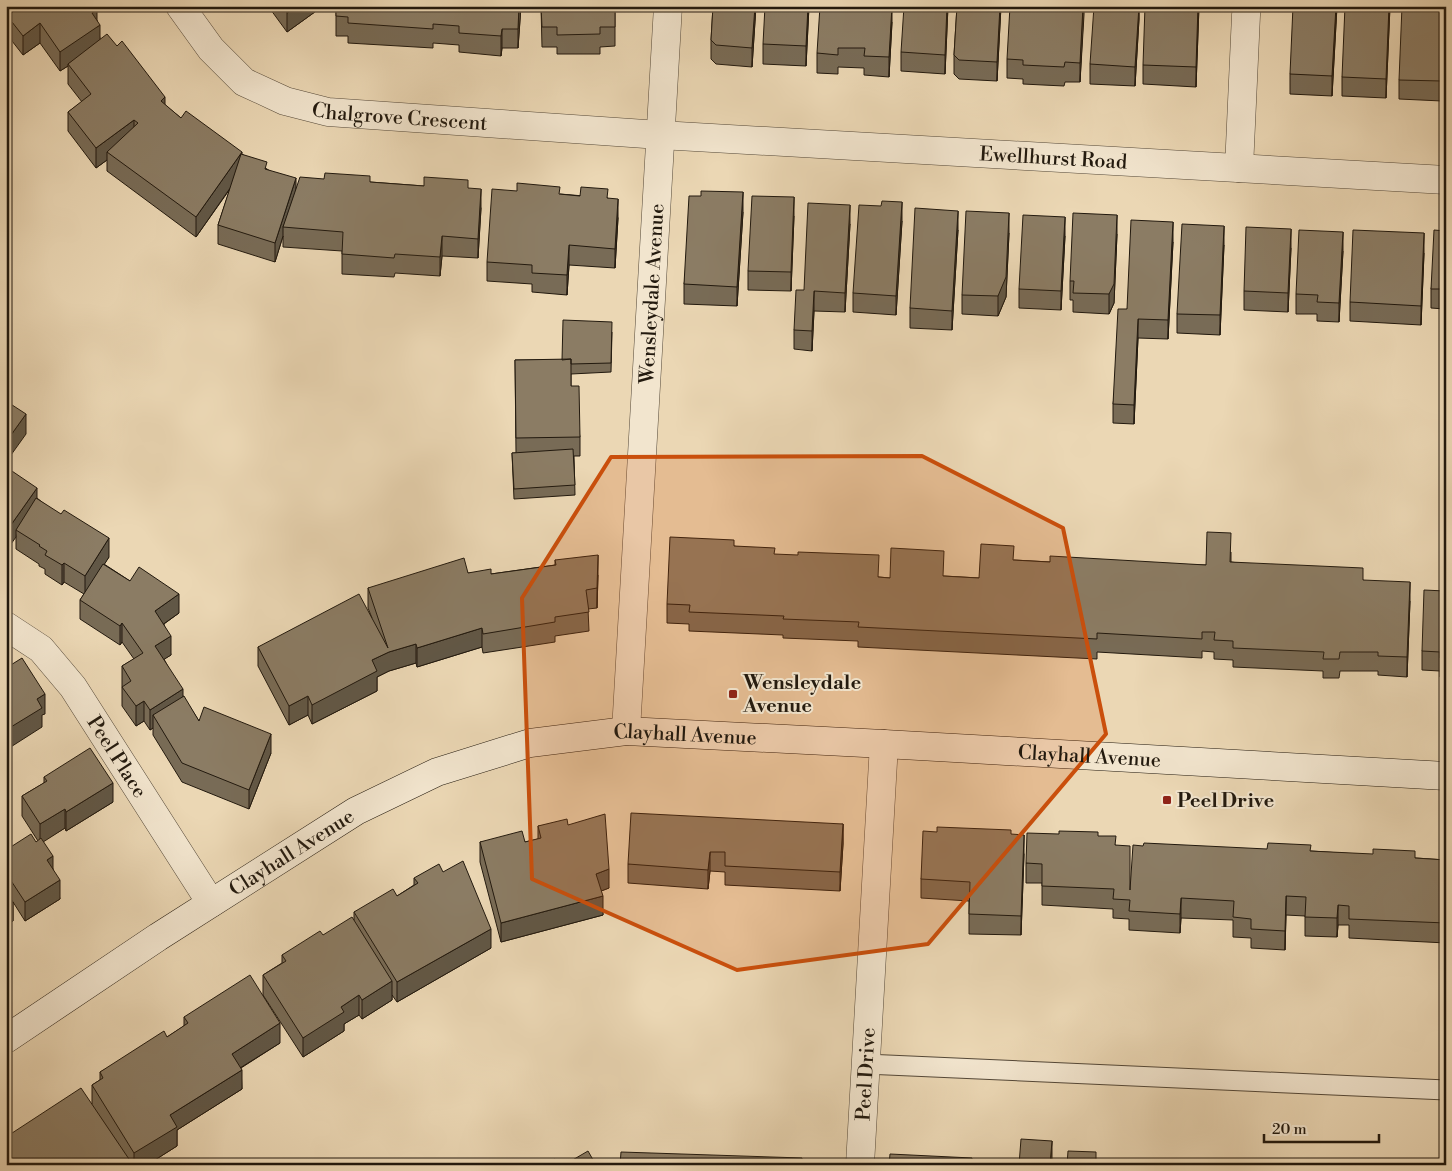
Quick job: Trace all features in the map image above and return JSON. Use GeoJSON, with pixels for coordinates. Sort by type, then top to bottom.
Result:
{"type":"FeatureCollection","features":[{"type":"Feature","properties":{"kind":"street","name":"Chalgrove Crescent"},"geometry":{"type":"LineString","coordinates":[[180,6],[211,49],[244,82],[284,101],[328,112],[660,135]]}},
{"type":"Feature","properties":{"kind":"street","name":"Wensleydale Avenue"},"geometry":{"type":"LineString","coordinates":[[626,731],[668,6]]}},
{"type":"Feature","properties":{"kind":"street"},"geometry":{"type":"LineString","coordinates":[[1239,168],[1247,6]]}},
{"type":"Feature","properties":{"kind":"street","name":"Ewellhurst Road"},"geometry":{"type":"LineString","coordinates":[[660,135],[1446,180]]}},
{"type":"Feature","properties":{"kind":"street","name":"Peel Place"},"geometry":{"type":"LineString","coordinates":[[6,626],[41,648],[73,687],[212,903]]}},
{"type":"Feature","properties":{"kind":"street","name":"Clayhall Avenue"},"geometry":{"type":"LineString","coordinates":[[6,1039],[212,903],[356,811],[438,772],[530,743],[626,731],[1446,776]]}},
{"type":"Feature","properties":{"kind":"street","name":"Peel Drive"},"geometry":{"type":"LineString","coordinates":[[860,1165],[884,744]]}},
{"type":"Feature","properties":{"kind":"lane"},"geometry":{"type":"LineString","coordinates":[[865,1064],[1446,1090]]}},
{"type":"Feature","properties":{"kind":"highlighted area"},"geometry":{"type":"Polygon","coordinates":[[[922,456],[1063,528],[1106,734],[928,944],[737,970],[532,879],[522,598],[611,457],[922,456]]]}},
{"type":"Feature","properties":{"kind":"building"},"geometry":{"type":"Polygon","coordinates":[[[6,6],[95,6],[97,9],[92,13],[100,25],[60,52],[40,23],[23,36],[12,22],[6,26],[6,6]]]}},
{"type":"Feature","properties":{"kind":"building"},"geometry":{"type":"Polygon","coordinates":[[[283,6],[296,6],[287,13],[283,6]]]}},
{"type":"Feature","properties":{"kind":"building"},"geometry":{"type":"Polygon","coordinates":[[[336,6],[519,6],[518,29],[502,29],[501,36],[459,33],[459,26],[433,24],[433,29],[348,23],[348,17],[336,16],[336,6]]]}},
{"type":"Feature","properties":{"kind":"building"},"geometry":{"type":"Polygon","coordinates":[[[541,6],[615,6],[615,27],[600,27],[600,34],[557,35],[557,27],[542,27],[541,6]]]}},
{"type":"Feature","properties":{"kind":"building"},"geometry":{"type":"Polygon","coordinates":[[[713,6],[755,6],[752,48],[716,45],[711,40],[713,6]]]}},
{"type":"Feature","properties":{"kind":"building"},"geometry":{"type":"Polygon","coordinates":[[[765,6],[808,6],[806,46],[763,44],[765,6]]]}},
{"type":"Feature","properties":{"kind":"building"},"geometry":{"type":"Polygon","coordinates":[[[820,6],[892,6],[889,57],[864,56],[865,48],[838,48],[838,55],[817,53],[820,6]]]}},
{"type":"Feature","properties":{"kind":"building"},"geometry":{"type":"Polygon","coordinates":[[[904,6],[947,6],[945,55],[901,52],[904,6]]]}},
{"type":"Feature","properties":{"kind":"building"},"geometry":{"type":"Polygon","coordinates":[[[957,6],[1000,6],[997,62],[959,60],[954,55],[957,6]]]}},
{"type":"Feature","properties":{"kind":"building"},"geometry":{"type":"Polygon","coordinates":[[[1010,6],[1083,6],[1080,63],[1065,62],[1064,67],[1023,65],[1023,60],[1007,59],[1010,6]]]}},
{"type":"Feature","properties":{"kind":"building"},"geometry":{"type":"Polygon","coordinates":[[[1094,6],[1139,6],[1135,67],[1090,64],[1094,6]]]}},
{"type":"Feature","properties":{"kind":"building"},"geometry":{"type":"Polygon","coordinates":[[[1145,6],[1198,6],[1196,67],[1143,65],[1145,6]]]}},
{"type":"Feature","properties":{"kind":"building"},"geometry":{"type":"Polygon","coordinates":[[[1293,6],[1336,6],[1332,76],[1290,74],[1293,6]]]}},
{"type":"Feature","properties":{"kind":"building"},"geometry":{"type":"Polygon","coordinates":[[[1345,6],[1389,6],[1386,79],[1342,77],[1345,6]]]}},
{"type":"Feature","properties":{"kind":"building"},"geometry":{"type":"Polygon","coordinates":[[[1402,6],[1446,6],[1442,81],[1399,80],[1402,6]]]}},
{"type":"Feature","properties":{"kind":"building"},"geometry":{"type":"Polygon","coordinates":[[[107,34],[117,46],[122,41],[165,97],[161,101],[181,118],[186,111],[242,152],[196,217],[107,152],[138,123],[134,120],[96,148],[68,112],[91,94],[68,64],[107,34]]]}},
{"type":"Feature","properties":{"kind":"building"},"geometry":{"type":"Polygon","coordinates":[[[241,154],[267,162],[265,169],[296,178],[275,243],[218,225],[241,154]]]}},
{"type":"Feature","properties":{"kind":"building"},"geometry":{"type":"Polygon","coordinates":[[[325,173],[370,176],[370,182],[424,186],[424,177],[468,180],[468,188],[481,189],[478,239],[442,236],[440,257],[395,254],[394,258],[342,254],[343,232],[283,227],[300,177],[324,179],[325,173]]]}},
{"type":"Feature","properties":{"kind":"building"},"geometry":{"type":"Polygon","coordinates":[[[517,183],[560,187],[559,194],[580,196],[581,187],[608,189],[607,198],[618,199],[615,249],[569,245],[567,275],[532,273],[532,265],[487,262],[492,189],[517,191],[517,183]]]}},
{"type":"Feature","properties":{"kind":"building"},"geometry":{"type":"Polygon","coordinates":[[[701,191],[743,192],[737,287],[684,284],[689,196],[701,196],[701,191]]]}},
{"type":"Feature","properties":{"kind":"building"},"geometry":{"type":"Polygon","coordinates":[[[752,196],[794,197],[791,272],[748,271],[752,196]]]}},
{"type":"Feature","properties":{"kind":"building"},"geometry":{"type":"Polygon","coordinates":[[[882,201],[902,202],[896,296],[853,293],[859,205],[881,206],[882,201]]]}},
{"type":"Feature","properties":{"kind":"building"},"geometry":{"type":"Polygon","coordinates":[[[808,203],[850,205],[845,293],[814,291],[812,331],[794,330],[796,290],[804,290],[808,203]]]}},
{"type":"Feature","properties":{"kind":"building"},"geometry":{"type":"Polygon","coordinates":[[[915,208],[958,211],[952,311],[910,308],[915,208]]]}},
{"type":"Feature","properties":{"kind":"building"},"geometry":{"type":"Polygon","coordinates":[[[966,211],[1009,213],[1006,277],[998,296],[962,295],[966,211]]]}},
{"type":"Feature","properties":{"kind":"building"},"geometry":{"type":"Polygon","coordinates":[[[1073,213],[1117,215],[1114,284],[1109,294],[1073,293],[1074,281],[1070,281],[1073,213]]]}},
{"type":"Feature","properties":{"kind":"building"},"geometry":{"type":"Polygon","coordinates":[[[1023,215],[1065,217],[1061,291],[1019,289],[1023,215]]]}},
{"type":"Feature","properties":{"kind":"building"},"geometry":{"type":"Polygon","coordinates":[[[1131,220],[1173,222],[1168,320],[1138,319],[1134,405],[1113,404],[1118,309],[1127,309],[1131,220]]]}},
{"type":"Feature","properties":{"kind":"building"},"geometry":{"type":"Polygon","coordinates":[[[1182,224],[1224,226],[1220,315],[1177,314],[1182,224]]]}},
{"type":"Feature","properties":{"kind":"building"},"geometry":{"type":"Polygon","coordinates":[[[1246,227],[1291,229],[1288,293],[1244,291],[1246,227]]]}},
{"type":"Feature","properties":{"kind":"building"},"geometry":{"type":"Polygon","coordinates":[[[1299,230],[1343,232],[1339,303],[1317,302],[1318,295],[1296,294],[1299,230]]]}},
{"type":"Feature","properties":{"kind":"building"},"geometry":{"type":"Polygon","coordinates":[[[1353,230],[1424,233],[1421,306],[1350,302],[1353,230]]]}},
{"type":"Feature","properties":{"kind":"building"},"geometry":{"type":"Polygon","coordinates":[[[1434,230],[1446,231],[1446,289],[1431,289],[1434,230]]]}},
{"type":"Feature","properties":{"kind":"building"},"geometry":{"type":"Polygon","coordinates":[[[563,320],[612,322],[611,363],[571,364],[571,359],[562,360],[563,320]]]}},
{"type":"Feature","properties":{"kind":"building"},"geometry":{"type":"Polygon","coordinates":[[[571,359],[571,386],[579,386],[580,437],[516,438],[515,360],[571,359]]]}},
{"type":"Feature","properties":{"kind":"building"},"geometry":{"type":"Polygon","coordinates":[[[6,401],[26,414],[6,442],[6,401]]]}},
{"type":"Feature","properties":{"kind":"building"},"geometry":{"type":"Polygon","coordinates":[[[573,449],[575,485],[514,489],[512,453],[573,449]]]}},
{"type":"Feature","properties":{"kind":"building"},"geometry":{"type":"Polygon","coordinates":[[[6,467],[37,488],[6,532],[6,467]]]}},
{"type":"Feature","properties":{"kind":"building"},"geometry":{"type":"Polygon","coordinates":[[[36,498],[61,514],[64,510],[109,538],[85,576],[64,563],[62,565],[45,555],[47,551],[16,530],[36,498]]]}},
{"type":"Feature","properties":{"kind":"building"},"geometry":{"type":"Polygon","coordinates":[[[1207,532],[1231,533],[1230,562],[1363,568],[1363,580],[1410,582],[1407,657],[1378,656],[1378,652],[1340,652],[1339,659],[1323,659],[1324,652],[1233,648],[1233,641],[1214,640],[1215,632],[1202,632],[1202,639],[1097,633],[1097,639],[858,627],[859,622],[783,619],[784,616],[689,612],[690,605],[667,604],[670,537],[734,540],[734,546],[775,548],[774,554],[798,555],[798,552],[879,555],[878,577],[890,578],[891,548],[944,551],[943,576],[979,578],[981,544],[1014,546],[1013,560],[1050,562],[1050,556],[1206,565],[1207,532]]]}},
{"type":"Feature","properties":{"kind":"building"},"geometry":{"type":"Polygon","coordinates":[[[598,555],[597,588],[586,590],[589,612],[555,617],[555,622],[483,634],[482,628],[417,648],[416,644],[389,652],[372,660],[377,671],[312,705],[308,696],[289,706],[258,647],[359,594],[388,648],[368,588],[464,558],[468,573],[491,569],[491,574],[556,565],[555,560],[598,555]]]}},
{"type":"Feature","properties":{"kind":"building"},"geometry":{"type":"Polygon","coordinates":[[[103,564],[130,581],[139,567],[179,594],[155,611],[171,636],[155,646],[183,689],[150,710],[144,701],[136,706],[122,687],[131,681],[122,666],[143,653],[122,623],[120,626],[80,600],[103,564]]]}},
{"type":"Feature","properties":{"kind":"building"},"geometry":{"type":"Polygon","coordinates":[[[1424,590],[1445,591],[1446,658],[1440,658],[1440,652],[1422,651],[1424,590]]]}},
{"type":"Feature","properties":{"kind":"building"},"geometry":{"type":"Polygon","coordinates":[[[22,658],[45,694],[37,699],[42,708],[6,730],[6,668],[22,658]]]}},
{"type":"Feature","properties":{"kind":"building"},"geometry":{"type":"Polygon","coordinates":[[[184,696],[199,721],[204,707],[271,734],[249,790],[182,763],[153,715],[184,696]]]}},
{"type":"Feature","properties":{"kind":"building"},"geometry":{"type":"Polygon","coordinates":[[[90,748],[113,783],[66,812],[65,809],[40,824],[22,796],[47,781],[44,777],[90,748]]]}},
{"type":"Feature","properties":{"kind":"building"},"geometry":{"type":"Polygon","coordinates":[[[631,813],[843,824],[840,872],[725,866],[725,852],[710,852],[708,870],[628,864],[631,813]]]}},
{"type":"Feature","properties":{"kind":"building"},"geometry":{"type":"Polygon","coordinates":[[[605,814],[609,869],[596,874],[603,896],[501,923],[480,842],[522,831],[525,842],[541,838],[538,826],[567,819],[568,825],[605,814]]]}},
{"type":"Feature","properties":{"kind":"building"},"geometry":{"type":"Polygon","coordinates":[[[937,827],[1011,830],[1011,834],[1024,835],[1021,916],[969,914],[970,882],[921,879],[923,831],[937,832],[937,827]]]}},
{"type":"Feature","properties":{"kind":"building"},"geometry":{"type":"Polygon","coordinates":[[[1059,831],[1098,832],[1098,836],[1116,836],[1115,845],[1130,846],[1130,890],[1133,845],[1143,846],[1144,843],[1267,849],[1268,843],[1311,845],[1310,851],[1373,854],[1373,849],[1415,851],[1415,858],[1446,860],[1446,923],[1349,919],[1349,906],[1338,905],[1337,918],[1305,917],[1306,897],[1286,896],[1285,931],[1251,929],[1251,919],[1233,917],[1234,901],[1181,898],[1180,914],[1129,911],[1130,900],[1113,899],[1114,889],[1042,886],[1042,864],[1026,863],[1027,833],[1059,834],[1059,831]]]}},
{"type":"Feature","properties":{"kind":"building"},"geometry":{"type":"Polygon","coordinates":[[[31,834],[36,842],[41,838],[53,856],[47,860],[60,880],[25,902],[6,873],[6,850],[31,834]]]}},
{"type":"Feature","properties":{"kind":"building"},"geometry":{"type":"Polygon","coordinates":[[[463,861],[491,929],[397,982],[354,912],[393,889],[397,896],[418,883],[414,878],[439,864],[443,872],[463,861]]]}},
{"type":"Feature","properties":{"kind":"building"},"geometry":{"type":"Polygon","coordinates":[[[6,891],[13,902],[6,906],[6,891]]]}},
{"type":"Feature","properties":{"kind":"building"},"geometry":{"type":"Polygon","coordinates":[[[352,917],[392,981],[362,1000],[359,995],[341,1007],[344,1012],[303,1038],[263,975],[286,961],[282,955],[320,931],[323,935],[352,917]]]}},
{"type":"Feature","properties":{"kind":"building"},"geometry":{"type":"Polygon","coordinates":[[[250,975],[280,1023],[232,1054],[242,1070],[170,1115],[177,1127],[134,1153],[92,1085],[103,1078],[100,1072],[164,1031],[167,1037],[188,1023],[184,1017],[250,975]]]}},
{"type":"Feature","properties":{"kind":"building"},"geometry":{"type":"Polygon","coordinates":[[[81,1088],[133,1165],[6,1165],[6,1137],[81,1088]]]}},
{"type":"Feature","properties":{"kind":"building"},"geometry":{"type":"Polygon","coordinates":[[[1021,1139],[1052,1141],[1050,1165],[1019,1165],[1021,1139]]]}},
{"type":"Feature","properties":{"kind":"building"},"geometry":{"type":"Polygon","coordinates":[[[588,1151],[596,1165],[564,1165],[588,1151]]]}},
{"type":"Feature","properties":{"kind":"building"},"geometry":{"type":"Polygon","coordinates":[[[1068,1151],[1096,1152],[1096,1165],[1067,1165],[1068,1151]]]}},
{"type":"Feature","properties":{"kind":"building"},"geometry":{"type":"Polygon","coordinates":[[[621,1152],[802,1158],[802,1165],[620,1165],[621,1152]]]}},
{"type":"Feature","properties":{"kind":"building"},"geometry":{"type":"Polygon","coordinates":[[[890,1154],[972,1158],[972,1165],[889,1165],[890,1154]]]}},
{"type":"Feature","properties":{"kind":"building"},"geometry":{"type":"Polygon","coordinates":[[[555,1159],[558,1165],[546,1165],[555,1159]]]}},
{"type":"Feature","properties":{"kind":"building"},"geometry":{"type":"Polygon","coordinates":[[[1144,1162],[1205,1165],[1144,1165],[1144,1162]]]}},
{"type":"Feature","properties":{"kind":"place","name":"Wensleydale Avenue"},"geometry":{"type":"Point","coordinates":[733,694]}},
{"type":"Feature","properties":{"kind":"place","name":"Peel Drive"},"geometry":{"type":"Point","coordinates":[1167,800]}}]}
